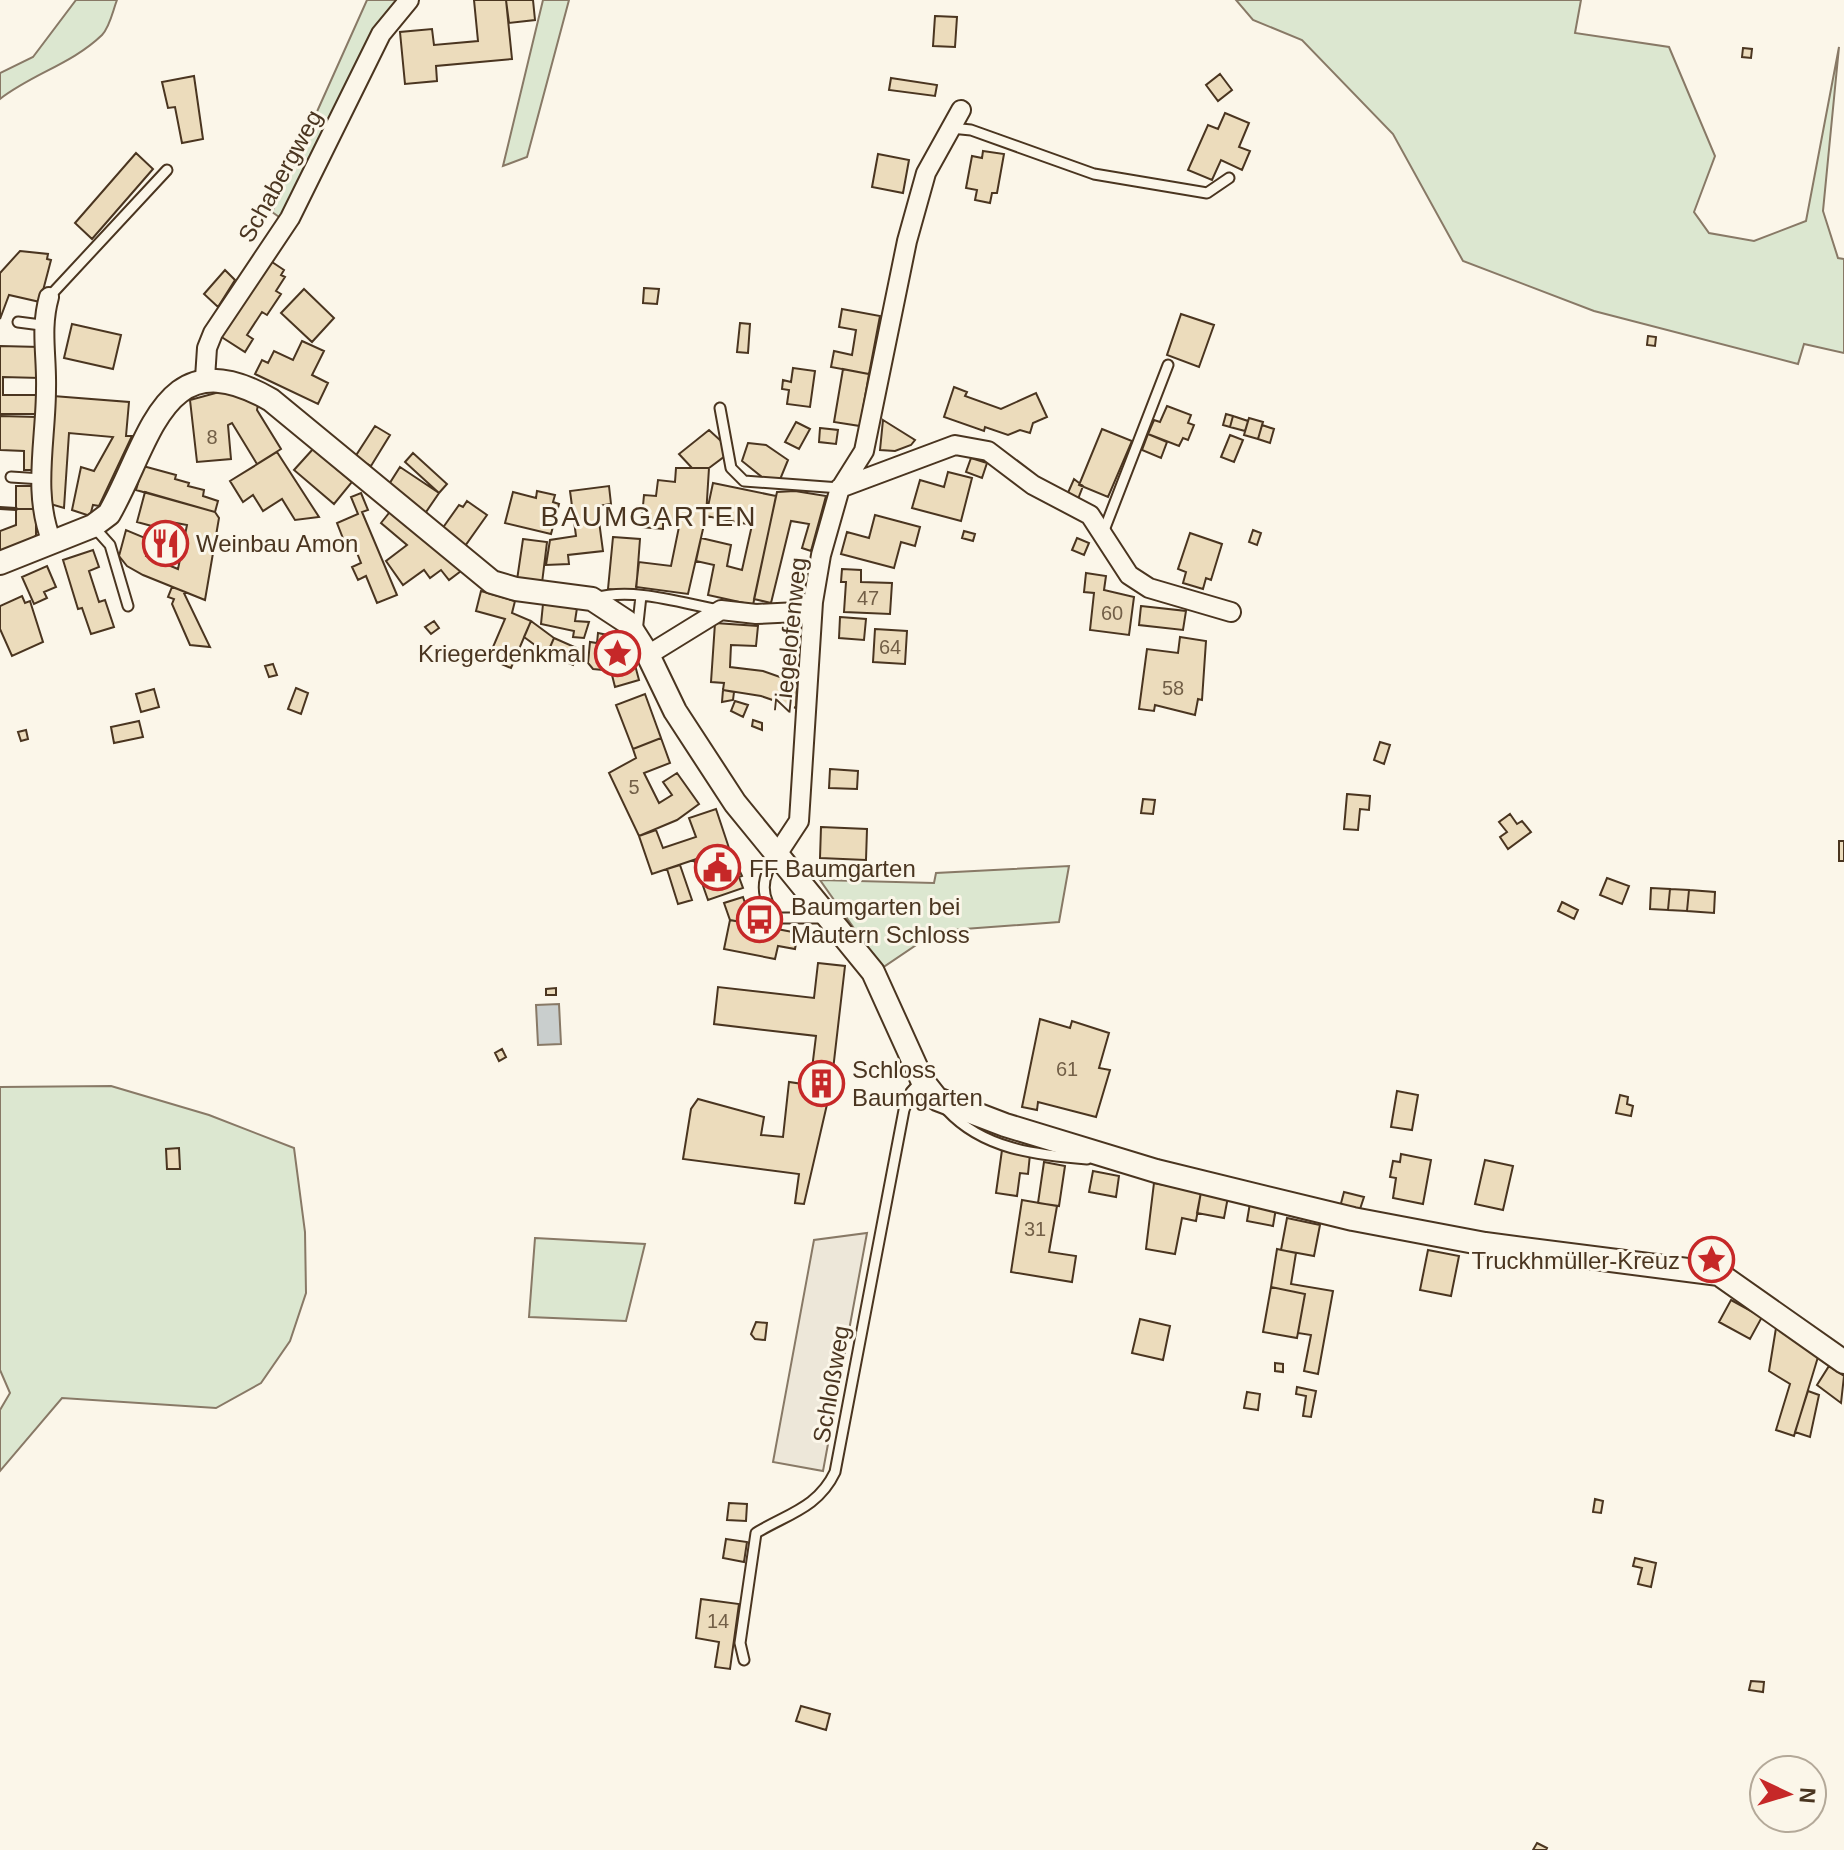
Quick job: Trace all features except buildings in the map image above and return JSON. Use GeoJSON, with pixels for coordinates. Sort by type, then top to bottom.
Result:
{"type":"FeatureCollection","features":[{"type":"Feature","properties":{"kind":"street","name":"Schabergweg"},"geometry":{"type":"LineString","coordinates":[[205,378],[207,348],[213,333],[290,218],[381,34],[409,0]]}},
{"type":"Feature","properties":{"kind":"street","name":"Ziegelofenweg"},"geometry":{"type":"LineString","coordinates":[[776,856],[799,821],[813,602],[821,555],[840,488],[864,451],[907,241],[926,173],[961,110]]}},
{"type":"Feature","properties":{"kind":"street"},"geometry":{"type":"LineString","coordinates":[[49,297],[41,325],[46,345],[42,479],[43,521],[52,542]]}},
{"type":"Feature","properties":{"kind":"street"},"geometry":{"type":"LineString","coordinates":[[0,563],[93,526],[109,514],[166,403],[185,387],[205,378],[248,387],[271,400],[492,582],[516,589],[592,599],[627,622],[675,711],[735,803],[873,972],[922,1080],[937,1099],[1005,1125],[1156,1171],[1353,1219],[1510,1248],[1719,1274],[1844,1362]]}},
{"type":"Feature","properties":{"kind":"street"},"geometry":{"type":"LineString","coordinates":[[840,488],[955,445],[988,451],[1033,485],[1090,515],[1129,575],[1149,588],[1231,612]]}},
{"type":"Feature","properties":{"kind":"street"},"geometry":{"type":"LineString","coordinates":[[642,646],[721,610],[756,614],[798,612],[813,602]]}},
{"type":"Feature","properties":{"kind":"lane"},"geometry":{"type":"LineString","coordinates":[[951,128],[971,130],[1094,174],[1143,185],[1207,193],[1229,178]]}},
{"type":"Feature","properties":{"kind":"lane"},"geometry":{"type":"LineString","coordinates":[[49,297],[167,170]]}},
{"type":"Feature","properties":{"kind":"lane"},"geometry":{"type":"LineString","coordinates":[[18,322],[41,325]]}},
{"type":"Feature","properties":{"kind":"lane"},"geometry":{"type":"LineString","coordinates":[[1103,533],[1168,365]]}},
{"type":"Feature","properties":{"kind":"lane"},"geometry":{"type":"LineString","coordinates":[[720,408],[731,468],[744,481],[840,488]]}},
{"type":"Feature","properties":{"kind":"lane"},"geometry":{"type":"LineString","coordinates":[[11,477],[42,479]]}},
{"type":"Feature","properties":{"kind":"lane"},"geometry":{"type":"LineString","coordinates":[[93,526],[110,545],[128,606]]}},
{"type":"Feature","properties":{"kind":"lane"},"geometry":{"type":"LineString","coordinates":[[592,599],[607,595],[641,596],[721,610]]}},
{"type":"Feature","properties":{"kind":"lane"},"geometry":{"type":"LineString","coordinates":[[641,596],[642,646]]}},
{"type":"Feature","properties":{"kind":"lane"},"geometry":{"type":"LineString","coordinates":[[776,856],[765,872],[763,890],[768,907],[778,918],[827,917]]}},
{"type":"Feature","properties":{"kind":"lane","name":"Schloßweg"},"geometry":{"type":"LineString","coordinates":[[744,1660],[740,1643],[756,1533],[803,1511],[827,1489],[835,1472],[904,1110],[911,1092],[922,1080]]}},
{"type":"Feature","properties":{"kind":"green space"},"geometry":{"type":"Polygon","coordinates":[[[76,0],[117,0],[105,32],[78,54],[0,99],[0,73],[33,57],[76,0]]]}},
{"type":"Feature","properties":{"kind":"green space"},"geometry":{"type":"Polygon","coordinates":[[[367,0],[399,0],[282,219],[272,212],[367,0]]]}},
{"type":"Feature","properties":{"kind":"green space"},"geometry":{"type":"Polygon","coordinates":[[[543,0],[569,0],[527,157],[503,166],[543,0]]]}},
{"type":"Feature","properties":{"kind":"green space"},"geometry":{"type":"Polygon","coordinates":[[[1236,0],[1581,0],[1575,33],[1669,47],[1715,156],[1694,212],[1709,233],[1754,241],[1806,221],[1839,47],[1823,211],[1838,258],[1844,259],[1844,353],[1804,344],[1798,364],[1594,311],[1463,261],[1393,134],[1302,40],[1253,20],[1236,0]]]}},
{"type":"Feature","properties":{"kind":"green space"},"geometry":{"type":"Polygon","coordinates":[[[1069,866],[1059,922],[937,931],[882,968],[820,880],[934,883],[936,873],[1069,866]]]}},
{"type":"Feature","properties":{"kind":"green space"},"geometry":{"type":"Polygon","coordinates":[[[111,1086],[209,1115],[294,1148],[305,1232],[306,1293],[290,1341],[261,1383],[216,1408],[62,1398],[0,1471],[0,1410],[10,1393],[0,1370],[0,1087],[111,1086]]]}},
{"type":"Feature","properties":{"kind":"green space"},"geometry":{"type":"Polygon","coordinates":[[[535,1238],[645,1244],[626,1321],[529,1317],[535,1238]]]}},
{"type":"Feature","properties":{"kind":"shaded area"},"geometry":{"type":"Polygon","coordinates":[[[559,1004],[561,1044],[538,1045],[536,1005],[559,1004]]]}},
{"type":"Feature","properties":{"kind":"shaded area"},"geometry":{"type":"Polygon","coordinates":[[[867,1233],[823,1471],[773,1462],[814,1240],[867,1233]]]}},
{"type":"Feature","properties":{"kind":"wall"},"geometry":{"type":"LineString","coordinates":[[0,508],[16,509]]}},
{"type":"Feature","properties":{"kind":"place","name":"Weinbau Amon"},"geometry":{"type":"Point","coordinates":[165,543]}},
{"type":"Feature","properties":{"kind":"place","name":"Kriegerdenkmal"},"geometry":{"type":"Point","coordinates":[617,653]}},
{"type":"Feature","properties":{"kind":"place","name":"FF Baumgarten"},"geometry":{"type":"Point","coordinates":[718,868]}},
{"type":"Feature","properties":{"kind":"place","name":"Baumgarten bei Mautern Schloss"},"geometry":{"type":"Point","coordinates":[760,920]}},
{"type":"Feature","properties":{"kind":"place","name":"Schloss Baumgarten"},"geometry":{"type":"Point","coordinates":[821,1083]}},
{"type":"Feature","properties":{"kind":"place","name":"Truckhmüller-Kreuz"},"geometry":{"type":"Point","coordinates":[1711,1260]}},
{"type":"Feature","properties":{"kind":"district","name":"BAUMGARTEN"},"geometry":{"type":"Point","coordinates":[649,516]}}]}
